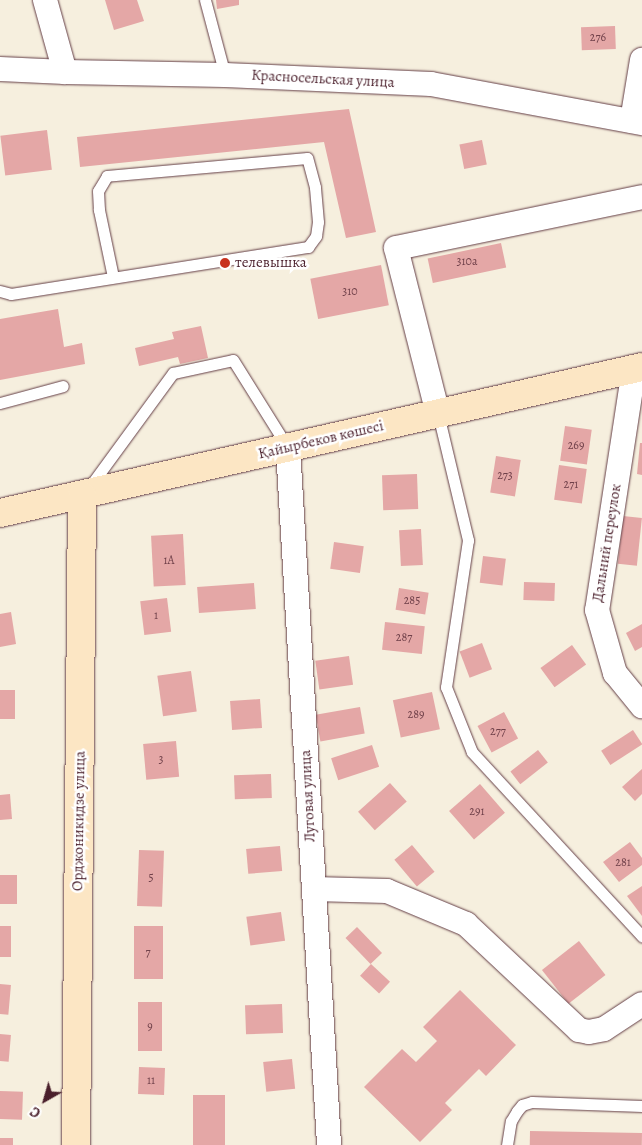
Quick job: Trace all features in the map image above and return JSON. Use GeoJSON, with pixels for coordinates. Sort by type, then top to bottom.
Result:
{"type":"FeatureCollection","features":[{"type":"Feature","properties":{"kind":"main road","name":"Қайырбеков көшесі"},"geometry":{"type":"LineString","coordinates":[[0,513],[82,496],[638,368]]}},
{"type":"Feature","properties":{"kind":"main road","name":"Орджоникидзе улица"},"geometry":{"type":"LineString","coordinates":[[76,1145],[82,496]]}},
{"type":"Feature","properties":{"kind":"street"},"geometry":{"type":"LineString","coordinates":[[45,0],[66,72]]}},
{"type":"Feature","properties":{"kind":"street"},"geometry":{"type":"LineString","coordinates":[[637,122],[642,60]]}},
{"type":"Feature","properties":{"kind":"street","name":"Красносельская улица"},"geometry":{"type":"LineString","coordinates":[[0,69],[225,75],[431,84],[637,122]]}},
{"type":"Feature","properties":{"kind":"street"},"geometry":{"type":"LineString","coordinates":[[438,414],[396,248],[642,198]]}},
{"type":"Feature","properties":{"kind":"street","name":"Дальний переулок"},"geometry":{"type":"LineString","coordinates":[[638,368],[597,610],[615,673],[642,706]]}},
{"type":"Feature","properties":{"kind":"street","name":"Луговая улица"},"geometry":{"type":"LineString","coordinates":[[288,448],[329,1145]]}},
{"type":"Feature","properties":{"kind":"street"},"geometry":{"type":"LineString","coordinates":[[314,889],[387,892],[466,924],[570,1024],[579,1030],[589,1032],[604,1029],[642,1004]]}},
{"type":"Feature","properties":{"kind":"lane"},"geometry":{"type":"LineString","coordinates":[[205,0],[225,75]]}},
{"type":"Feature","properties":{"kind":"lane"},"geometry":{"type":"LineString","coordinates":[[0,291],[11,294],[113,276],[308,247],[316,236],[318,222],[315,187],[307,158],[107,176],[98,191],[113,276]]}},
{"type":"Feature","properties":{"kind":"lane"},"geometry":{"type":"LineString","coordinates":[[82,496],[173,373],[233,360],[288,448]]}},
{"type":"Feature","properties":{"kind":"lane"},"geometry":{"type":"LineString","coordinates":[[0,403],[63,386]]}},
{"type":"Feature","properties":{"kind":"lane"},"geometry":{"type":"LineString","coordinates":[[438,414],[468,540],[446,686],[472,752],[642,936]]}},
{"type":"Feature","properties":{"kind":"lane"},"geometry":{"type":"LineString","coordinates":[[507,1145],[514,1116],[522,1105],[532,1102],[642,1106]]}},
{"type":"Feature","properties":{"kind":"building"},"geometry":{"type":"Polygon","coordinates":[[[105,0],[137,0],[144,21],[114,30],[105,0]]]}},
{"type":"Feature","properties":{"kind":"building"},"geometry":{"type":"Polygon","coordinates":[[[216,0],[239,0],[239,5],[217,9],[216,0]]]}},
{"type":"Feature","properties":{"kind":"building"},"geometry":{"type":"Polygon","coordinates":[[[615,26],[616,49],[582,50],[581,27],[615,26]]]}},
{"type":"Feature","properties":{"kind":"building"},"geometry":{"type":"Polygon","coordinates":[[[349,109],[376,232],[346,238],[324,142],[80,167],[77,137],[349,109]]]}},
{"type":"Feature","properties":{"kind":"building"},"geometry":{"type":"Polygon","coordinates":[[[47,130],[52,170],[5,175],[0,136],[47,130]]]}},
{"type":"Feature","properties":{"kind":"building"},"geometry":{"type":"Polygon","coordinates":[[[482,140],[487,165],[464,169],[459,144],[482,140]]]}},
{"type":"Feature","properties":{"kind":"building"},"geometry":{"type":"Polygon","coordinates":[[[501,243],[506,267],[433,283],[428,259],[501,243]]]}},
{"type":"Feature","properties":{"kind":"building"},"geometry":{"type":"Polygon","coordinates":[[[381,265],[389,305],[318,319],[310,279],[381,265]]]}},
{"type":"Feature","properties":{"kind":"building"},"geometry":{"type":"Polygon","coordinates":[[[58,309],[64,347],[82,343],[85,364],[0,380],[0,319],[58,309]]]}},
{"type":"Feature","properties":{"kind":"building"},"geometry":{"type":"Polygon","coordinates":[[[201,326],[208,358],[180,364],[178,357],[139,366],[135,348],[174,339],[172,332],[201,326]]]}},
{"type":"Feature","properties":{"kind":"building"},"geometry":{"type":"Polygon","coordinates":[[[565,426],[592,430],[587,464],[560,461],[565,426]]]}},
{"type":"Feature","properties":{"kind":"building"},"geometry":{"type":"Polygon","coordinates":[[[640,443],[642,443],[642,475],[637,474],[640,443]]]}},
{"type":"Feature","properties":{"kind":"building"},"geometry":{"type":"Polygon","coordinates":[[[496,456],[521,460],[515,496],[490,493],[496,456]]]}},
{"type":"Feature","properties":{"kind":"building"},"geometry":{"type":"Polygon","coordinates":[[[559,465],[587,469],[582,504],[554,500],[559,465]]]}},
{"type":"Feature","properties":{"kind":"building"},"geometry":{"type":"Polygon","coordinates":[[[417,474],[418,509],[383,510],[382,475],[417,474]]]}},
{"type":"Feature","properties":{"kind":"building"},"geometry":{"type":"Polygon","coordinates":[[[623,516],[642,518],[637,566],[618,564],[623,516]]]}},
{"type":"Feature","properties":{"kind":"building"},"geometry":{"type":"Polygon","coordinates":[[[421,529],[423,565],[401,566],[399,530],[421,529]]]}},
{"type":"Feature","properties":{"kind":"building"},"geometry":{"type":"Polygon","coordinates":[[[183,534],[186,585],[154,587],[151,536],[183,534]]]}},
{"type":"Feature","properties":{"kind":"building"},"geometry":{"type":"Polygon","coordinates":[[[334,542],[364,546],[360,573],[330,569],[334,542]]]}},
{"type":"Feature","properties":{"kind":"building"},"geometry":{"type":"Polygon","coordinates":[[[483,556],[506,559],[503,586],[480,583],[483,556]]]}},
{"type":"Feature","properties":{"kind":"building"},"geometry":{"type":"Polygon","coordinates":[[[524,582],[555,583],[554,601],[523,600],[524,582]]]}},
{"type":"Feature","properties":{"kind":"building"},"geometry":{"type":"Polygon","coordinates":[[[254,583],[256,609],[199,613],[197,587],[254,583]]]}},
{"type":"Feature","properties":{"kind":"building"},"geometry":{"type":"Polygon","coordinates":[[[399,588],[429,593],[425,614],[396,610],[399,588]]]}},
{"type":"Feature","properties":{"kind":"building"},"geometry":{"type":"Polygon","coordinates":[[[167,598],[171,632],[144,635],[140,601],[167,598]]]}},
{"type":"Feature","properties":{"kind":"building"},"geometry":{"type":"Polygon","coordinates":[[[11,612],[16,644],[0,647],[0,614],[11,612]]]}},
{"type":"Feature","properties":{"kind":"building"},"geometry":{"type":"Polygon","coordinates":[[[385,622],[425,626],[422,654],[382,650],[385,622]]]}},
{"type":"Feature","properties":{"kind":"building"},"geometry":{"type":"Polygon","coordinates":[[[642,624],[642,647],[635,651],[626,633],[642,624]]]}},
{"type":"Feature","properties":{"kind":"building"},"geometry":{"type":"Polygon","coordinates":[[[482,643],[492,669],[470,678],[460,652],[482,643]]]}},
{"type":"Feature","properties":{"kind":"building"},"geometry":{"type":"Polygon","coordinates":[[[572,645],[586,664],[555,687],[540,668],[572,645]]]}},
{"type":"Feature","properties":{"kind":"building"},"geometry":{"type":"Polygon","coordinates":[[[349,656],[353,685],[319,689],[315,661],[349,656]]]}},
{"type":"Feature","properties":{"kind":"building"},"geometry":{"type":"Polygon","coordinates":[[[191,671],[197,712],[163,716],[157,676],[191,671]]]}},
{"type":"Feature","properties":{"kind":"building"},"geometry":{"type":"Polygon","coordinates":[[[0,690],[15,690],[15,719],[0,719],[0,690]]]}},
{"type":"Feature","properties":{"kind":"building"},"geometry":{"type":"Polygon","coordinates":[[[432,692],[440,729],[401,737],[393,700],[432,692]]]}},
{"type":"Feature","properties":{"kind":"building"},"geometry":{"type":"Polygon","coordinates":[[[260,699],[262,728],[232,730],[230,701],[260,699]]]}},
{"type":"Feature","properties":{"kind":"building"},"geometry":{"type":"Polygon","coordinates":[[[360,707],[365,734],[320,741],[316,715],[360,707]]]}},
{"type":"Feature","properties":{"kind":"building"},"geometry":{"type":"Polygon","coordinates":[[[504,712],[518,738],[492,753],[478,726],[504,712]]]}},
{"type":"Feature","properties":{"kind":"building"},"geometry":{"type":"Polygon","coordinates":[[[633,730],[642,744],[610,765],[601,751],[633,730]]]}},
{"type":"Feature","properties":{"kind":"building"},"geometry":{"type":"Polygon","coordinates":[[[176,741],[179,777],[146,780],[143,744],[176,741]]]}},
{"type":"Feature","properties":{"kind":"building"},"geometry":{"type":"Polygon","coordinates":[[[372,745],[379,767],[338,780],[331,758],[372,745]]]}},
{"type":"Feature","properties":{"kind":"building"},"geometry":{"type":"Polygon","coordinates":[[[538,750],[548,763],[520,784],[510,772],[538,750]]]}},
{"type":"Feature","properties":{"kind":"building"},"geometry":{"type":"Polygon","coordinates":[[[642,769],[642,794],[635,801],[622,787],[642,769]]]}},
{"type":"Feature","properties":{"kind":"building"},"geometry":{"type":"Polygon","coordinates":[[[271,774],[272,798],[235,799],[234,775],[271,774]]]}},
{"type":"Feature","properties":{"kind":"building"},"geometry":{"type":"Polygon","coordinates":[[[390,783],[407,802],[375,830],[358,812],[390,783]]]}},
{"type":"Feature","properties":{"kind":"building"},"geometry":{"type":"Polygon","coordinates":[[[480,784],[505,813],[474,840],[449,811],[480,784]]]}},
{"type":"Feature","properties":{"kind":"building"},"geometry":{"type":"Polygon","coordinates":[[[10,794],[12,819],[0,820],[0,795],[10,794]]]}},
{"type":"Feature","properties":{"kind":"building"},"geometry":{"type":"Polygon","coordinates":[[[630,842],[642,858],[642,865],[619,882],[603,862],[630,842]]]}},
{"type":"Feature","properties":{"kind":"building"},"geometry":{"type":"Polygon","coordinates":[[[412,845],[434,872],[417,887],[394,860],[412,845]]]}},
{"type":"Feature","properties":{"kind":"building"},"geometry":{"type":"Polygon","coordinates":[[[280,846],[282,871],[248,874],[246,849],[280,846]]]}},
{"type":"Feature","properties":{"kind":"building"},"geometry":{"type":"Polygon","coordinates":[[[139,850],[164,851],[162,907],[137,906],[139,850]]]}},
{"type":"Feature","properties":{"kind":"building"},"geometry":{"type":"Polygon","coordinates":[[[0,875],[17,875],[17,904],[0,904],[0,875]]]}},
{"type":"Feature","properties":{"kind":"building"},"geometry":{"type":"Polygon","coordinates":[[[642,886],[642,916],[627,896],[642,886]]]}},
{"type":"Feature","properties":{"kind":"building"},"geometry":{"type":"Polygon","coordinates":[[[281,912],[285,941],[250,946],[246,917],[281,912]]]}},
{"type":"Feature","properties":{"kind":"building"},"geometry":{"type":"Polygon","coordinates":[[[0,926],[11,926],[11,957],[0,957],[0,926]]]}},
{"type":"Feature","properties":{"kind":"building"},"geometry":{"type":"Polygon","coordinates":[[[134,926],[163,926],[163,979],[134,979],[134,926]]]}},
{"type":"Feature","properties":{"kind":"building"},"geometry":{"type":"Polygon","coordinates":[[[357,927],[382,953],[370,964],[345,938],[357,927]]]}},
{"type":"Feature","properties":{"kind":"building"},"geometry":{"type":"Polygon","coordinates":[[[579,941],[605,975],[568,1004],[542,970],[579,941]]]}},
{"type":"Feature","properties":{"kind":"building"},"geometry":{"type":"Polygon","coordinates":[[[371,964],[390,982],[379,993],[360,976],[371,964]]]}},
{"type":"Feature","properties":{"kind":"building"},"geometry":{"type":"Polygon","coordinates":[[[0,984],[11,985],[8,1015],[0,1014],[0,984]]]}},
{"type":"Feature","properties":{"kind":"building"},"geometry":{"type":"Polygon","coordinates":[[[460,990],[516,1045],[486,1076],[479,1069],[445,1103],[452,1110],[420,1142],[364,1087],[402,1049],[416,1062],[437,1041],[423,1027],[460,990]]]}},
{"type":"Feature","properties":{"kind":"building"},"geometry":{"type":"Polygon","coordinates":[[[138,1002],[162,1002],[162,1051],[138,1051],[138,1002]]]}},
{"type":"Feature","properties":{"kind":"building"},"geometry":{"type":"Polygon","coordinates":[[[282,1004],[283,1033],[246,1034],[245,1005],[282,1004]]]}},
{"type":"Feature","properties":{"kind":"building"},"geometry":{"type":"Polygon","coordinates":[[[0,1034],[11,1035],[9,1062],[0,1061],[0,1034]]]}},
{"type":"Feature","properties":{"kind":"building"},"geometry":{"type":"Polygon","coordinates":[[[292,1059],[295,1089],[266,1092],[263,1062],[292,1059]]]}},
{"type":"Feature","properties":{"kind":"building"},"geometry":{"type":"Polygon","coordinates":[[[139,1067],[165,1068],[164,1095],[138,1094],[139,1067]]]}},
{"type":"Feature","properties":{"kind":"building"},"geometry":{"type":"Polygon","coordinates":[[[0,1091],[23,1092],[22,1120],[0,1119],[0,1091]]]}},
{"type":"Feature","properties":{"kind":"building"},"geometry":{"type":"Polygon","coordinates":[[[193,1095],[225,1095],[225,1145],[193,1145],[193,1095]]]}},
{"type":"Feature","properties":{"kind":"building"},"geometry":{"type":"Polygon","coordinates":[[[530,1131],[642,1133],[642,1145],[530,1145],[530,1131]]]}},
{"type":"Feature","properties":{"kind":"building"},"geometry":{"type":"Polygon","coordinates":[[[0,1138],[13,1138],[13,1145],[0,1145],[0,1138]]]}},
{"type":"Feature","properties":{"kind":"place","name":"телевышка"},"geometry":{"type":"Point","coordinates":[225,263]}}]}
